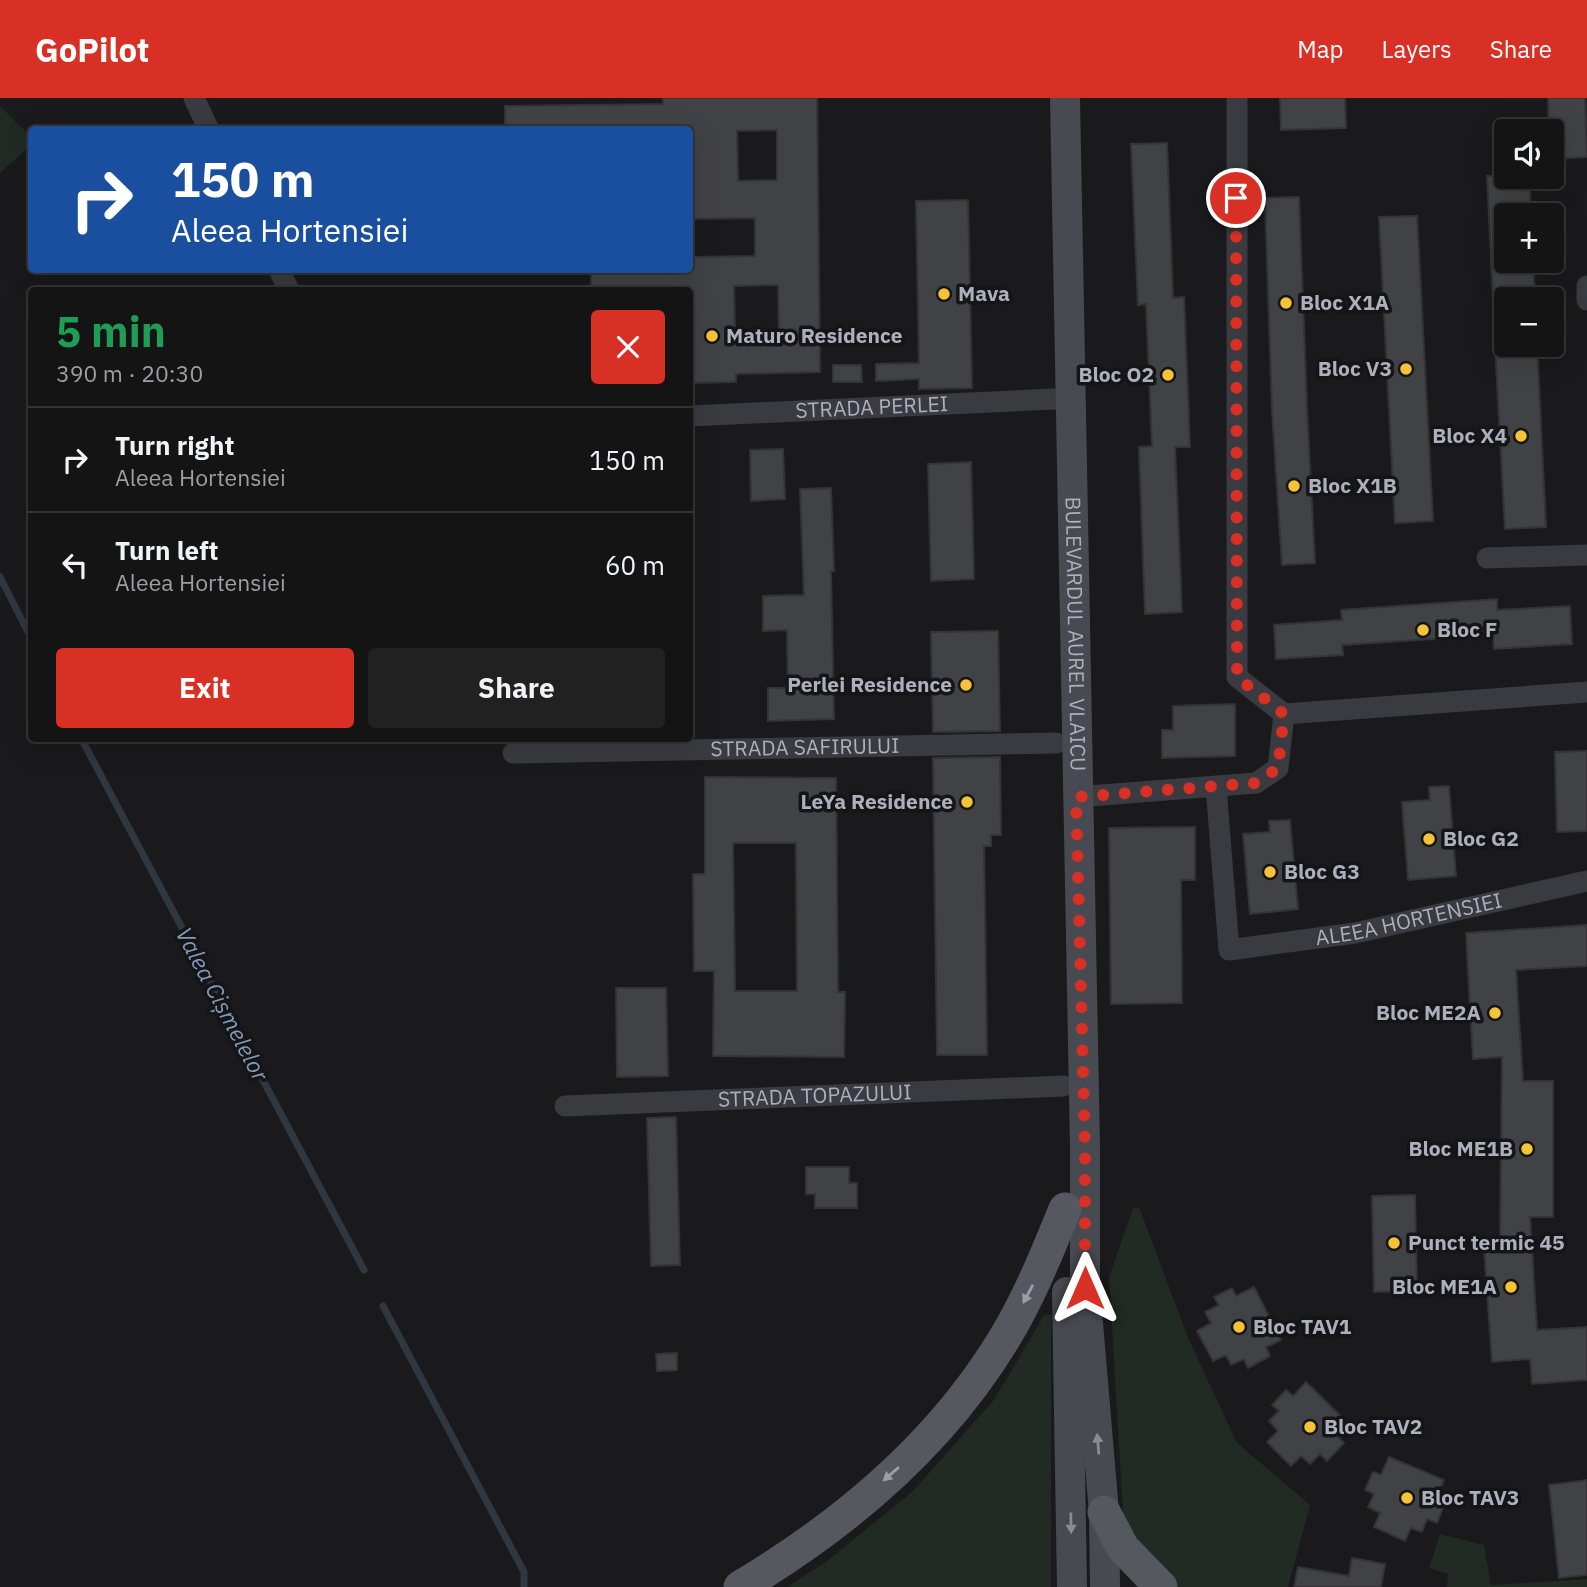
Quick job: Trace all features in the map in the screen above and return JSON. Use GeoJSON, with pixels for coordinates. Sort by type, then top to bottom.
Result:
{"type":"FeatureCollection","features":[{"type":"Feature","properties":{"kind":"main road","name":"BULEVARDUL AUREL VLAICU"},"geometry":{"type":"LineString","coordinates":[[1052,98],[1056,743],[1072,1587]]}},
{"type":"Feature","properties":{"kind":"main road","name":"BULEVARDUL AUREL VLAICU"},"geometry":{"type":"LineString","coordinates":[[1065,98],[1076,797],[1085,1148],[1085,1288],[1104,1512],[1105,1587]]}},
{"type":"Feature","properties":{"kind":"main road"},"geometry":{"type":"LineString","coordinates":[[740,1587],[772,1568],[842,1518],[902,1465],[957,1407],[1004,1339],[1039,1274],[1065,1209]]}},
{"type":"Feature","properties":{"kind":"main road"},"geometry":{"type":"LineString","coordinates":[[1104,1512],[1123,1548],[1161,1587]]}},
{"type":"Feature","properties":{"kind":"street"},"geometry":{"type":"LineString","coordinates":[[194,98],[207,126]]}},
{"type":"Feature","properties":{"kind":"street"},"geometry":{"type":"LineString","coordinates":[[1237,98],[1237,677],[1284,714],[1587,692]]}},
{"type":"Feature","properties":{"kind":"street"},"geometry":{"type":"LineString","coordinates":[[1587,286],[1587,300]]}},
{"type":"Feature","properties":{"kind":"street","name":"STRADA PERLEI"},"geometry":{"type":"LineString","coordinates":[[693,416],[1055,398]]}},
{"type":"Feature","properties":{"kind":"street"},"geometry":{"type":"LineString","coordinates":[[1487,558],[1587,555]]}},
{"type":"Feature","properties":{"kind":"street"},"geometry":{"type":"LineString","coordinates":[[1076,797],[1256,783],[1278,768],[1284,714]]}},
{"type":"Feature","properties":{"kind":"street","name":"STRADA SAFIRULUI"},"geometry":{"type":"LineString","coordinates":[[513,753],[1056,743]]}},
{"type":"Feature","properties":{"kind":"street","name":"ALEEA HORTENSIEI"},"geometry":{"type":"LineString","coordinates":[[1216,788],[1229,950],[1355,933],[1587,881]]}},
{"type":"Feature","properties":{"kind":"street","name":"STRADA TOPAZULUI"},"geometry":{"type":"LineString","coordinates":[[565,1106],[1064,1086]]}},
{"type":"Feature","properties":{"kind":"shaded area"},"geometry":{"type":"Polygon","coordinates":[[[0,106],[28,134],[28,148],[0,173],[0,106]]]}},
{"type":"Feature","properties":{"kind":"shaded area"},"geometry":{"type":"Polygon","coordinates":[[[1139,1207],[1189,1340],[1237,1443],[1310,1505],[1288,1587],[1174,1587],[1124,1529],[1109,1277],[1133,1208],[1139,1207]]]}},
{"type":"Feature","properties":{"kind":"shaded area"},"geometry":{"type":"Polygon","coordinates":[[[1045,1314],[1051,1315],[1051,1587],[787,1587],[826,1562],[913,1491],[994,1400],[1045,1314]]]}},
{"type":"Feature","properties":{"kind":"shaded area"},"geometry":{"type":"Polygon","coordinates":[[[1440,1534],[1484,1545],[1491,1585],[1587,1579],[1587,1587],[1447,1587],[1448,1574],[1429,1568],[1440,1534]]]}},
{"type":"Feature","properties":{"kind":"building"},"geometry":{"type":"Polygon","coordinates":[[[663,98],[817,98],[820,372],[736,374],[736,382],[693,383],[693,287],[591,287],[591,273],[693,273],[693,257],[755,256],[755,218],[693,219],[693,126],[505,126],[505,106],[663,104],[663,98]],[[777,130],[737,131],[738,181],[777,180],[777,130]],[[778,285],[734,286],[735,336],[779,335],[778,285]]]}},
{"type":"Feature","properties":{"kind":"building"},"geometry":{"type":"Polygon","coordinates":[[[1280,98],[1345,98],[1346,128],[1281,130],[1280,98]]]}},
{"type":"Feature","properties":{"kind":"building"},"geometry":{"type":"Polygon","coordinates":[[[1548,98],[1585,98],[1587,157],[1564,158],[1564,119],[1549,119],[1548,98]]]}},
{"type":"Feature","properties":{"kind":"building","name":"Bloc O2"},"geometry":{"type":"Polygon","coordinates":[[[1167,143],[1173,298],[1184,297],[1190,447],[1175,447],[1182,612],[1145,614],[1139,447],[1152,446],[1146,304],[1138,305],[1131,144],[1167,143]]]}},
{"type":"Feature","properties":{"kind":"building"},"geometry":{"type":"Polygon","coordinates":[[[1487,176],[1494,176],[1494,189],[1530,189],[1530,203],[1494,203],[1494,273],[1534,273],[1534,287],[1494,287],[1494,299],[1493,299],[1487,176]]]}},
{"type":"Feature","properties":{"kind":"building"},"geometry":{"type":"Polygon","coordinates":[[[1299,197],[1315,563],[1282,565],[1272,410],[1265,198],[1299,197]]]}},
{"type":"Feature","properties":{"kind":"building","name":"Mava"},"geometry":{"type":"Polygon","coordinates":[[[968,200],[972,388],[919,389],[919,379],[876,381],[876,364],[919,363],[916,201],[968,200]]]}},
{"type":"Feature","properties":{"kind":"building","name":"Bloc V3"},"geometry":{"type":"Polygon","coordinates":[[[1417,216],[1433,521],[1395,523],[1379,217],[1417,216]]]}},
{"type":"Feature","properties":{"kind":"building"},"geometry":{"type":"Polygon","coordinates":[[[1496,357],[1538,357],[1546,527],[1505,529],[1496,357]]]}},
{"type":"Feature","properties":{"kind":"building"},"geometry":{"type":"Polygon","coordinates":[[[833,365],[861,365],[862,382],[833,382],[833,365]]]}},
{"type":"Feature","properties":{"kind":"building"},"geometry":{"type":"Polygon","coordinates":[[[783,449],[785,499],[751,501],[750,450],[783,449]]]}},
{"type":"Feature","properties":{"kind":"building"},"geometry":{"type":"Polygon","coordinates":[[[971,462],[974,579],[931,581],[928,464],[971,462]]]}},
{"type":"Feature","properties":{"kind":"building"},"geometry":{"type":"Polygon","coordinates":[[[831,488],[834,719],[768,721],[768,688],[788,688],[787,630],[763,631],[763,596],[804,595],[800,489],[831,488]]]}},
{"type":"Feature","properties":{"kind":"building","name":"Bloc F"},"geometry":{"type":"Polygon","coordinates":[[[1497,599],[1497,610],[1570,606],[1572,644],[1494,649],[1493,635],[1342,645],[1343,655],[1276,659],[1274,625],[1342,620],[1341,610],[1497,599]]]}},
{"type":"Feature","properties":{"kind":"building","name":"Perlei Residence"},"geometry":{"type":"Polygon","coordinates":[[[998,631],[1000,731],[933,732],[931,632],[998,631]]]}},
{"type":"Feature","properties":{"kind":"building"},"geometry":{"type":"Polygon","coordinates":[[[1235,704],[1235,756],[1162,758],[1162,730],[1173,730],[1173,706],[1235,704]]]}},
{"type":"Feature","properties":{"kind":"building"},"geometry":{"type":"Polygon","coordinates":[[[1587,751],[1587,831],[1557,832],[1555,752],[1587,751]]]}},
{"type":"Feature","properties":{"kind":"building"},"geometry":{"type":"Polygon","coordinates":[[[1000,757],[1001,835],[991,835],[991,846],[984,846],[987,1055],[937,1055],[933,758],[1000,757]]]}},
{"type":"Feature","properties":{"kind":"building"},"geometry":{"type":"Polygon","coordinates":[[[705,777],[836,778],[838,992],[845,992],[844,1057],[713,1056],[714,971],[694,971],[693,874],[705,874],[705,777]],[[733,843],[735,991],[797,991],[796,843],[733,843]]]}},
{"type":"Feature","properties":{"kind":"building","name":"Bloc G2"},"geometry":{"type":"Polygon","coordinates":[[[1449,786],[1456,876],[1408,880],[1402,802],[1430,800],[1429,787],[1449,786]]]}},
{"type":"Feature","properties":{"kind":"building","name":"Bloc G3"},"geometry":{"type":"Polygon","coordinates":[[[1290,820],[1298,909],[1250,914],[1243,834],[1270,832],[1269,821],[1290,820]]]}},
{"type":"Feature","properties":{"kind":"building"},"geometry":{"type":"Polygon","coordinates":[[[1195,827],[1195,880],[1181,880],[1182,1003],[1111,1004],[1109,828],[1195,827]]]}},
{"type":"Feature","properties":{"kind":"building"},"geometry":{"type":"Polygon","coordinates":[[[1587,925],[1587,966],[1516,970],[1523,1081],[1553,1081],[1553,1217],[1530,1217],[1537,1330],[1587,1327],[1587,1380],[1532,1384],[1530,1359],[1492,1362],[1484,1247],[1500,1246],[1502,1057],[1473,1059],[1466,933],[1587,925]]]}},
{"type":"Feature","properties":{"kind":"building"},"geometry":{"type":"Polygon","coordinates":[[[616,988],[666,988],[668,1076],[617,1077],[616,988]]]}},
{"type":"Feature","properties":{"kind":"building"},"geometry":{"type":"Polygon","coordinates":[[[676,1117],[680,1265],[651,1266],[647,1118],[676,1117]]]}},
{"type":"Feature","properties":{"kind":"building"},"geometry":{"type":"Polygon","coordinates":[[[806,1167],[849,1167],[849,1183],[857,1183],[857,1208],[815,1208],[815,1194],[806,1194],[806,1167]]]}},
{"type":"Feature","properties":{"kind":"building","name":"Punct termic 45"},"geometry":{"type":"Polygon","coordinates":[[[1415,1195],[1417,1291],[1374,1292],[1372,1196],[1415,1195]]]}},
{"type":"Feature","properties":{"kind":"building","name":"Bloc TAV1"},"geometry":{"type":"Polygon","coordinates":[[[1254,1287],[1281,1340],[1266,1347],[1270,1356],[1248,1368],[1244,1359],[1231,1365],[1226,1355],[1213,1361],[1197,1331],[1211,1323],[1205,1312],[1219,1305],[1214,1297],[1232,1288],[1236,1296],[1254,1287]]]}},
{"type":"Feature","properties":{"kind":"building"},"geometry":{"type":"Polygon","coordinates":[[[677,1353],[677,1370],[657,1371],[656,1354],[677,1353]]]}},
{"type":"Feature","properties":{"kind":"building","name":"Bloc TAV2"},"geometry":{"type":"Polygon","coordinates":[[[1306,1382],[1349,1424],[1337,1436],[1344,1443],[1327,1461],[1320,1454],[1310,1464],[1301,1456],[1291,1466],[1267,1442],[1278,1431],[1269,1421],[1279,1411],[1272,1405],[1286,1390],[1293,1396],[1306,1382]]]}},
{"type":"Feature","properties":{"kind":"building","name":"Bloc TAV3"},"geometry":{"type":"Polygon","coordinates":[[[1389,1457],[1444,1480],[1437,1496],[1446,1500],[1437,1523],[1427,1519],[1422,1532],[1411,1528],[1405,1541],[1374,1527],[1380,1513],[1368,1507],[1374,1494],[1365,1490],[1373,1472],[1381,1475],[1389,1457]]]}},
{"type":"Feature","properties":{"kind":"building"},"geometry":{"type":"Polygon","coordinates":[[[1587,1480],[1587,1575],[1559,1578],[1549,1485],[1587,1480]]]}},
{"type":"Feature","properties":{"kind":"building"},"geometry":{"type":"Polygon","coordinates":[[[1352,1558],[1385,1564],[1381,1587],[1294,1587],[1298,1567],[1349,1576],[1352,1558]]]}},
{"type":"Feature","properties":{"kind":"waterway","name":"Valea Cișmelelor"},"geometry":{"type":"LineString","coordinates":[[0,577],[28,632]]}},
{"type":"Feature","properties":{"kind":"waterway","name":"Valea Cișmelelor"},"geometry":{"type":"LineString","coordinates":[[83,742],[364,1270]]}},
{"type":"Feature","properties":{"kind":"waterway","name":"Valea Cișmelelor"},"geometry":{"type":"LineString","coordinates":[[383,1306],[524,1572],[524,1587]]}},
{"type":"Feature","properties":{"kind":"place","name":"Mava"},"geometry":{"type":"Point","coordinates":[944,294]}},
{"type":"Feature","properties":{"kind":"place","name":"Bloc X1A"},"geometry":{"type":"Point","coordinates":[1286,303]}},
{"type":"Feature","properties":{"kind":"place","name":"Maturo Residence"},"geometry":{"type":"Point","coordinates":[712,336]}},
{"type":"Feature","properties":{"kind":"place","name":"Bloc V3"},"geometry":{"type":"Point","coordinates":[1406,369]}},
{"type":"Feature","properties":{"kind":"place","name":"Bloc O2"},"geometry":{"type":"Point","coordinates":[1168,375]}},
{"type":"Feature","properties":{"kind":"place","name":"Bloc X4"},"geometry":{"type":"Point","coordinates":[1521,436]}},
{"type":"Feature","properties":{"kind":"place","name":"Bloc X1B"},"geometry":{"type":"Point","coordinates":[1294,486]}},
{"type":"Feature","properties":{"kind":"place","name":"Bloc F"},"geometry":{"type":"Point","coordinates":[1423,630]}},
{"type":"Feature","properties":{"kind":"place","name":"Perlei Residence"},"geometry":{"type":"Point","coordinates":[966,685]}},
{"type":"Feature","properties":{"kind":"place","name":"LeYa Residence"},"geometry":{"type":"Point","coordinates":[967,802]}},
{"type":"Feature","properties":{"kind":"place","name":"Bloc G2"},"geometry":{"type":"Point","coordinates":[1429,839]}},
{"type":"Feature","properties":{"kind":"place","name":"Bloc G3"},"geometry":{"type":"Point","coordinates":[1270,872]}},
{"type":"Feature","properties":{"kind":"place","name":"Bloc ME2A"},"geometry":{"type":"Point","coordinates":[1495,1013]}},
{"type":"Feature","properties":{"kind":"place","name":"Bloc ME1B"},"geometry":{"type":"Point","coordinates":[1527,1149]}},
{"type":"Feature","properties":{"kind":"place","name":"Punct termic 45"},"geometry":{"type":"Point","coordinates":[1394,1243]}},
{"type":"Feature","properties":{"kind":"place","name":"Bloc ME1A"},"geometry":{"type":"Point","coordinates":[1511,1287]}},
{"type":"Feature","properties":{"kind":"place","name":"Bloc TAV1"},"geometry":{"type":"Point","coordinates":[1239,1327]}},
{"type":"Feature","properties":{"kind":"place","name":"Bloc TAV2"},"geometry":{"type":"Point","coordinates":[1310,1427]}},
{"type":"Feature","properties":{"kind":"place","name":"Bloc TAV3"},"geometry":{"type":"Point","coordinates":[1407,1498]}},
{"type":"Feature","properties":{"kind":"route"},"geometry":{"type":"LineString","coordinates":[[1085,1288],[1085,1148],[1076,797],[1256,783],[1278,768],[1284,714],[1237,677],[1236,198]]}}]}
